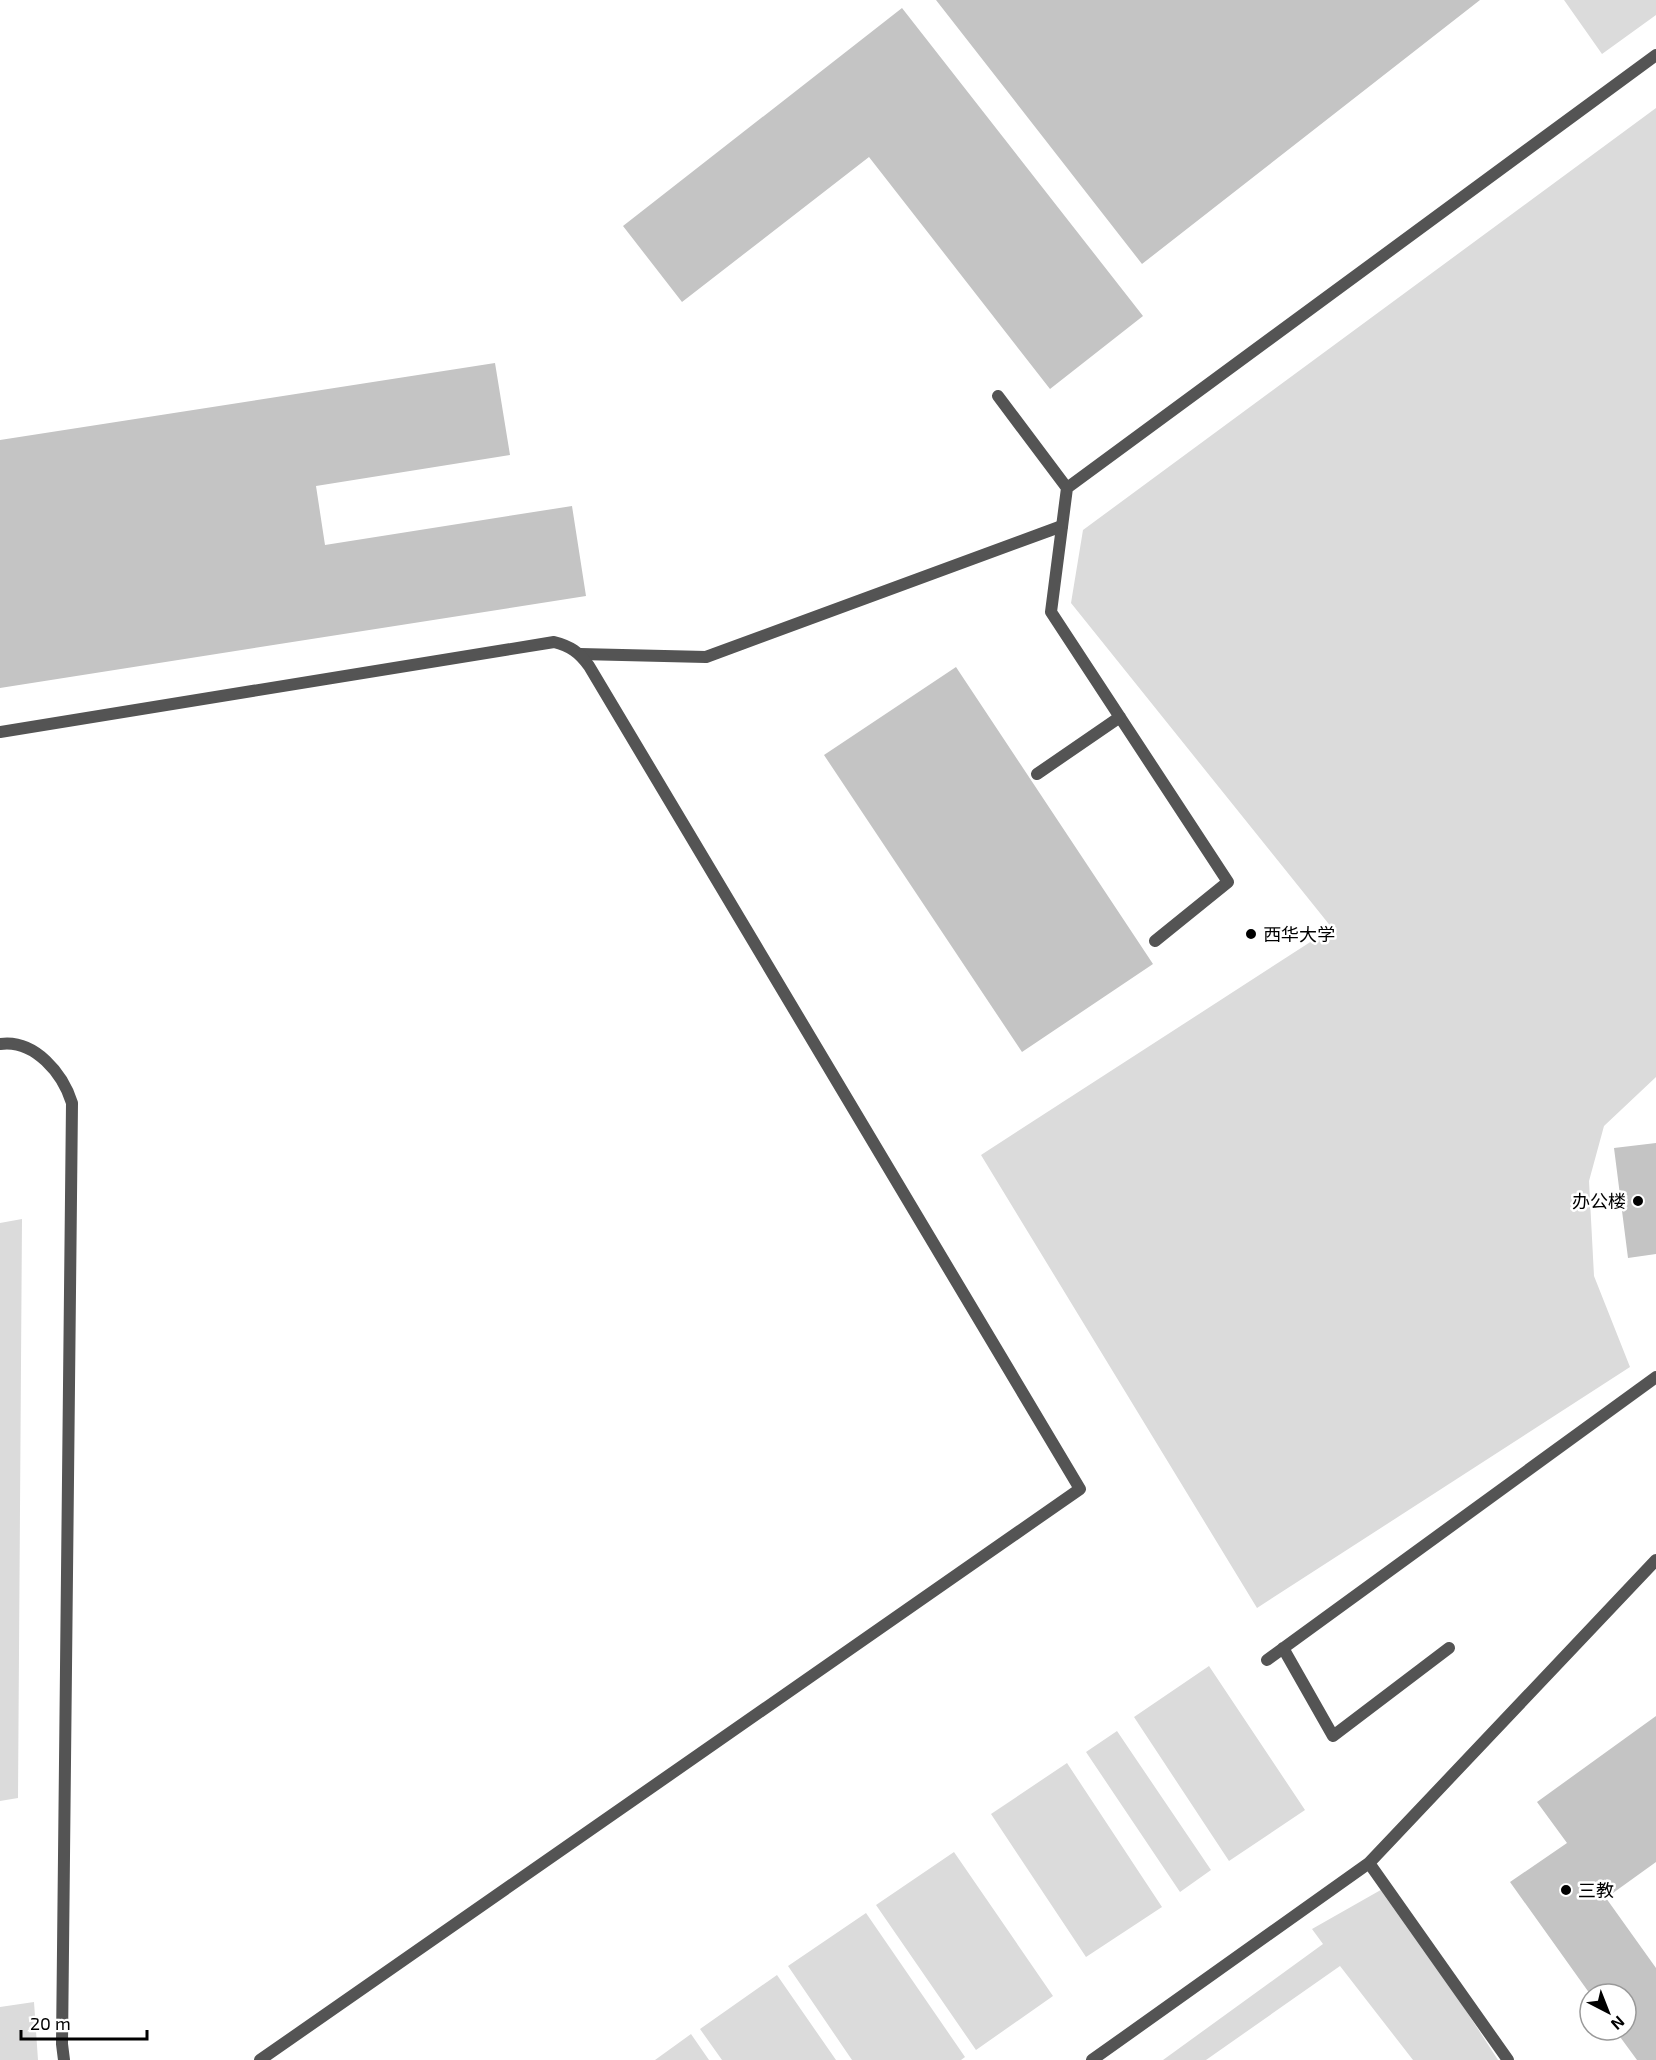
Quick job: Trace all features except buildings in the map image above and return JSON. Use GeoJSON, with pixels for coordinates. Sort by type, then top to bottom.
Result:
{"type":"FeatureCollection","features":[{"type":"Feature","properties":{"kind":"street"},"geometry":{"type":"LineString","coordinates":[[1067,488],[1656,56]]}},
{"type":"Feature","properties":{"kind":"street"},"geometry":{"type":"LineString","coordinates":[[998,396],[1067,488],[1051,612],[1228,882],[1155,941]]}},
{"type":"Feature","properties":{"kind":"street"},"geometry":{"type":"LineString","coordinates":[[580,654],[706,657],[1062,526]]}},
{"type":"Feature","properties":{"kind":"street"},"geometry":{"type":"LineString","coordinates":[[0,732],[554,642],[568,646],[580,654],[1080,1488],[260,2060]]}},
{"type":"Feature","properties":{"kind":"street"},"geometry":{"type":"LineString","coordinates":[[1037,774],[1120,717]]}},
{"type":"Feature","properties":{"kind":"street"},"geometry":{"type":"LineString","coordinates":[[0,1044],[29,1049],[51,1065],[62,1078],[72,1103],[62,2044],[64,2060]]}},
{"type":"Feature","properties":{"kind":"street"},"geometry":{"type":"LineString","coordinates":[[1267,1660],[1656,1377]]}},
{"type":"Feature","properties":{"kind":"street"},"geometry":{"type":"LineString","coordinates":[[1092,2060],[1369,1863],[1656,1560]]}},
{"type":"Feature","properties":{"kind":"street"},"geometry":{"type":"LineString","coordinates":[[1283,1648],[1333,1736],[1449,1648]]}},
{"type":"Feature","properties":{"kind":"street"},"geometry":{"type":"LineString","coordinates":[[1369,1863],[1508,2060]]}},
{"type":"Feature","properties":{"kind":"shaded area"},"geometry":{"type":"Polygon","coordinates":[[[1564,0],[1656,0],[1656,15],[1602,54],[1564,0]]]}},
{"type":"Feature","properties":{"kind":"shaded area"},"geometry":{"type":"Polygon","coordinates":[[[1656,108],[1656,1077],[1604,1126],[1589,1181],[1594,1276],[1630,1367],[1257,1608],[981,1155],[1332,928],[1071,603],[1083,530],[1656,108]]]}},
{"type":"Feature","properties":{"kind":"shaded area"},"geometry":{"type":"Polygon","coordinates":[[[22,1219],[18,1798],[0,1801],[0,1223],[22,1219]]]}},
{"type":"Feature","properties":{"kind":"shaded area"},"geometry":{"type":"Polygon","coordinates":[[[1209,1666],[1305,1810],[1229,1861],[1134,1717],[1209,1666]]]}},
{"type":"Feature","properties":{"kind":"shaded area"},"geometry":{"type":"Polygon","coordinates":[[[1117,1731],[1211,1870],[1180,1892],[1086,1752],[1117,1731]]]}},
{"type":"Feature","properties":{"kind":"shaded area"},"geometry":{"type":"Polygon","coordinates":[[[1067,1763],[1162,1907],[1086,1957],[991,1814],[1067,1763]]]}},
{"type":"Feature","properties":{"kind":"shaded area"},"geometry":{"type":"Polygon","coordinates":[[[954,1852],[1053,1996],[976,2050],[876,1905],[954,1852]]]}},
{"type":"Feature","properties":{"kind":"shaded area"},"geometry":{"type":"Polygon","coordinates":[[[1386,1887],[1498,2060],[1413,2060],[1340,1966],[1206,2060],[1163,2060],[1323,1944],[1312,1929],[1386,1887]]]}},
{"type":"Feature","properties":{"kind":"shaded area"},"geometry":{"type":"Polygon","coordinates":[[[866,1913],[965,2057],[961,2060],[852,2060],[788,1966],[866,1913]]]}},
{"type":"Feature","properties":{"kind":"shaded area"},"geometry":{"type":"Polygon","coordinates":[[[777,1975],[836,2060],[722,2060],[700,2029],[777,1975]]]}},
{"type":"Feature","properties":{"kind":"shaded area"},"geometry":{"type":"Polygon","coordinates":[[[34,2002],[38,2060],[0,2060],[0,2007],[34,2002]]]}},
{"type":"Feature","properties":{"kind":"shaded area"},"geometry":{"type":"Polygon","coordinates":[[[691,2034],[709,2060],[655,2060],[691,2034]]]}},
{"type":"Feature","properties":{"kind":"place","name":"西华大学"},"geometry":{"type":"Point","coordinates":[1251,934]}},
{"type":"Feature","properties":{"kind":"place","name":"办公楼"},"geometry":{"type":"Point","coordinates":[1638,1201]}},
{"type":"Feature","properties":{"kind":"place","name":"三教"},"geometry":{"type":"Point","coordinates":[1566,1890]}}]}
